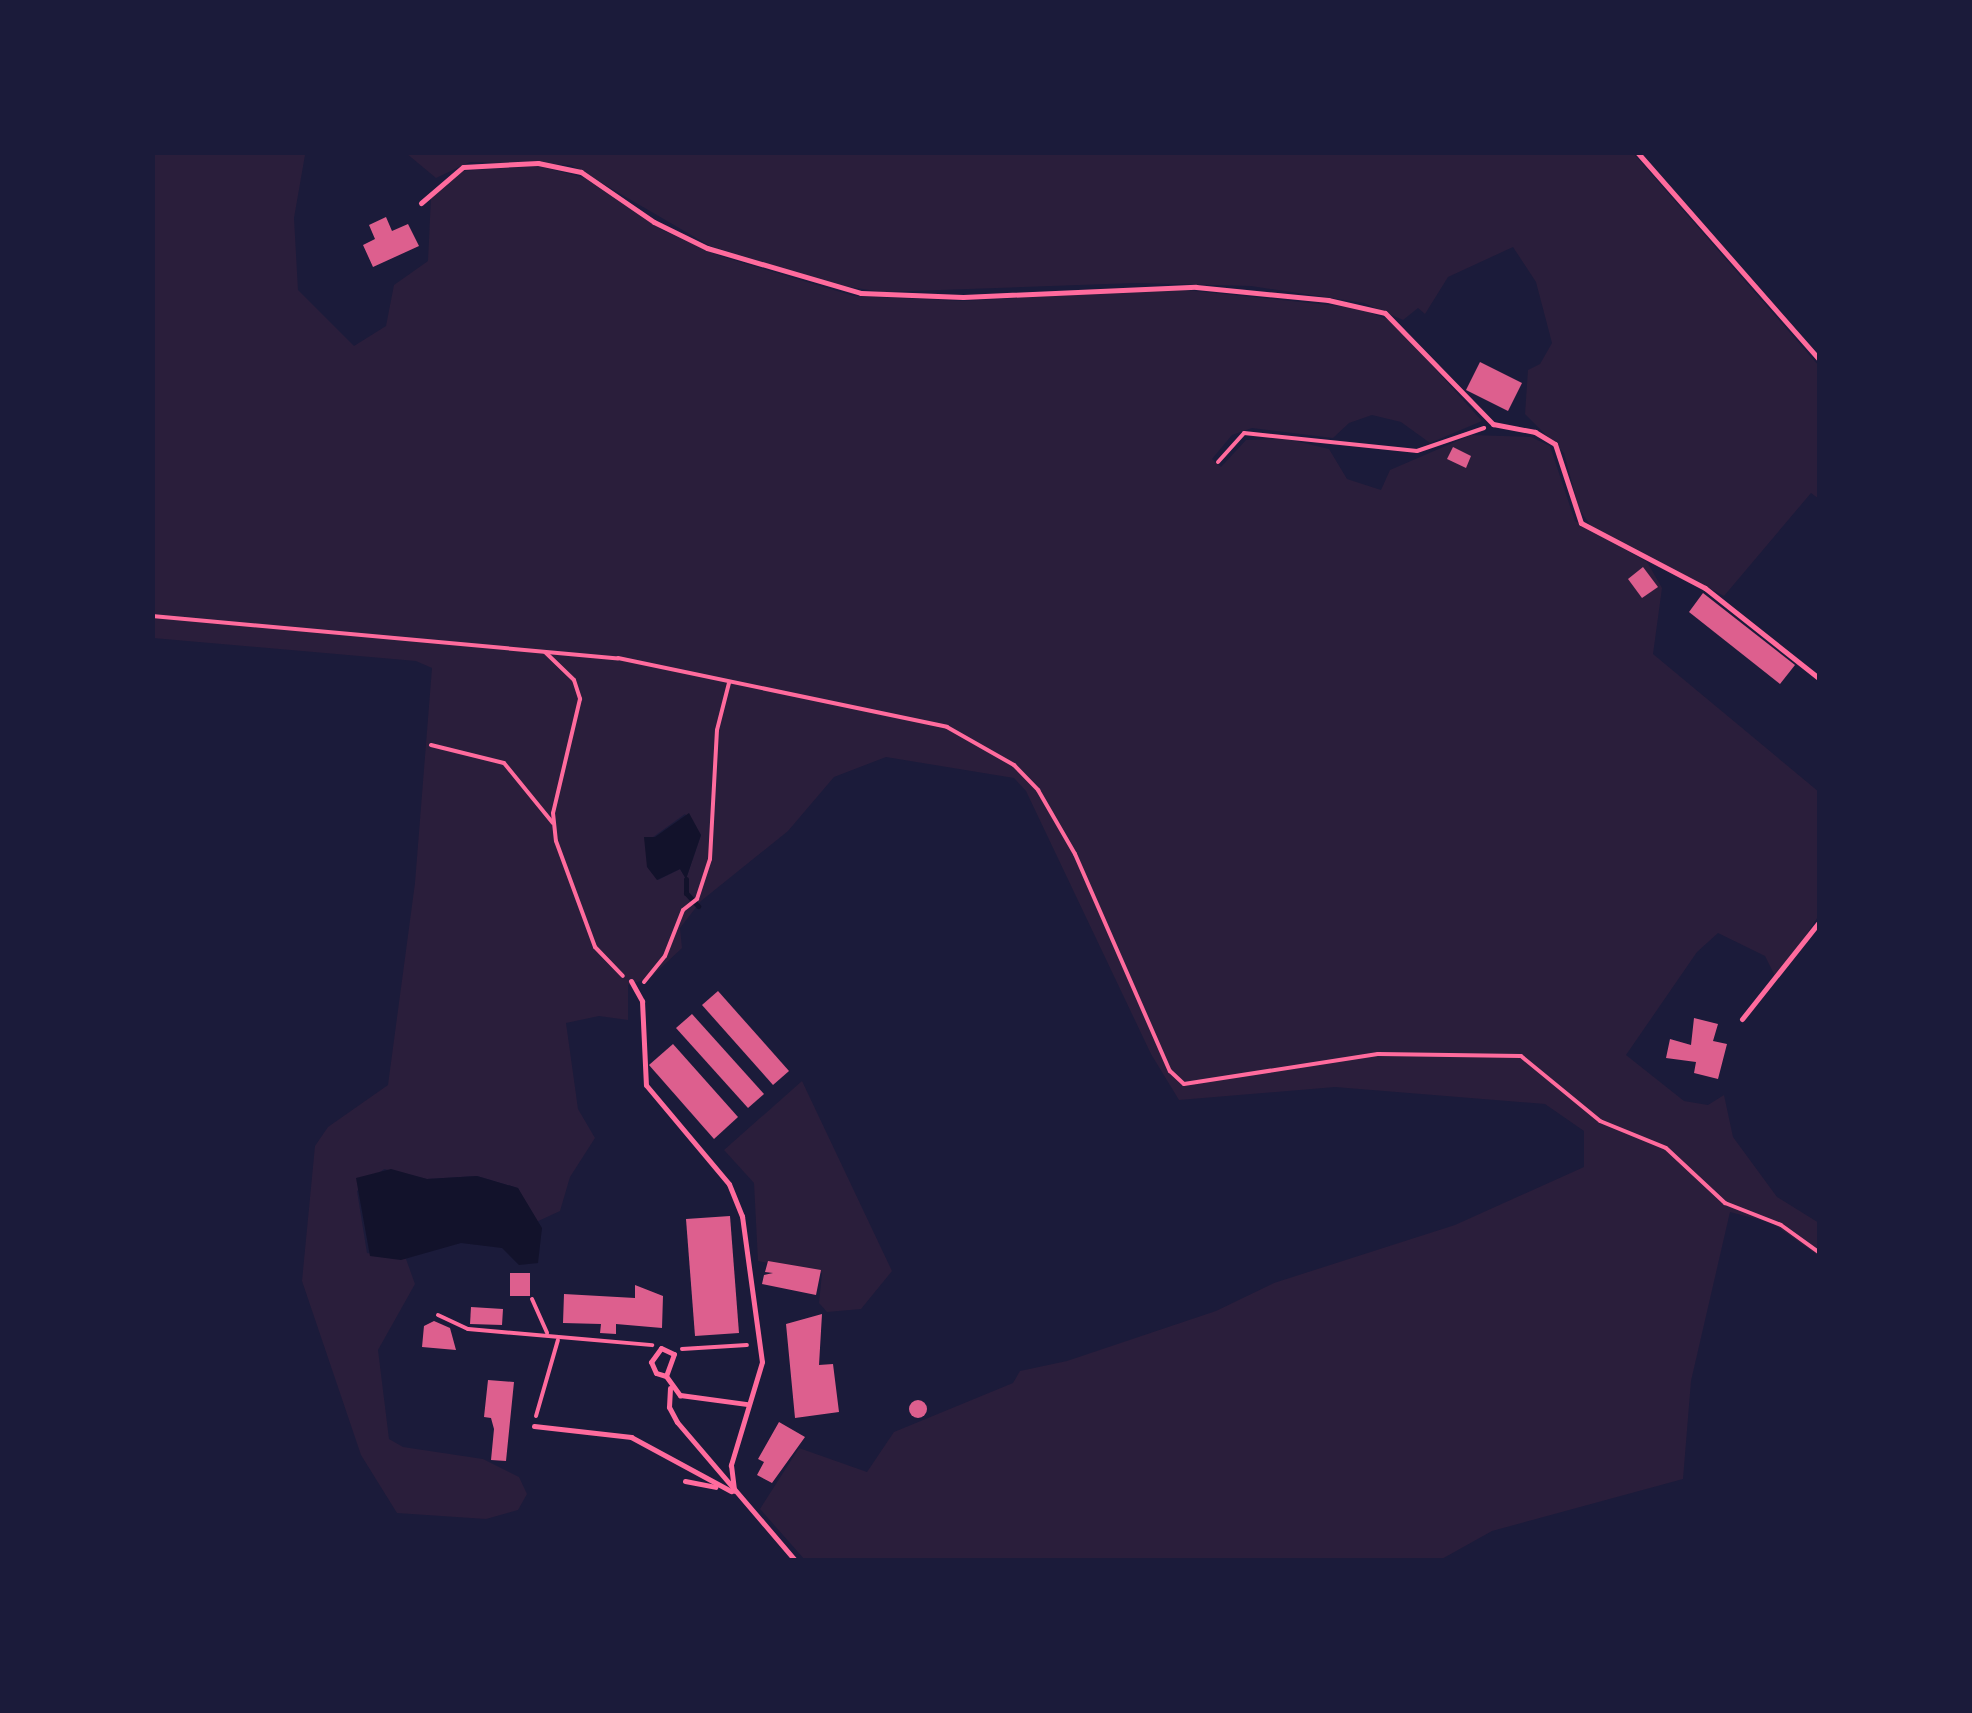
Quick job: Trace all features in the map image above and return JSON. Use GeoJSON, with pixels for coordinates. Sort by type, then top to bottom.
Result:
{"type":"FeatureCollection","features":[{"type":"Feature","properties":{"kind":"lane"},"geometry":{"type":"LineString","coordinates":[[1637,152],[1820,360]]}},
{"type":"Feature","properties":{"kind":"lane"},"geometry":{"type":"LineString","coordinates":[[421,203],[463,168],[538,163],[581,172],[654,222],[708,248],[861,294],[963,297],[1196,286],[1356,304],[1392,318],[1492,424],[1535,432],[1555,444],[1576,515],[1587,527],[1705,588],[1820,678]]}},
{"type":"Feature","properties":{"kind":"lane"},"geometry":{"type":"LineString","coordinates":[[1742,1019],[1820,921]]}},
{"type":"Feature","properties":{"kind":"lane"},"geometry":{"type":"LineString","coordinates":[[631,982],[638,990],[644,1078],[730,1184],[742,1216],[762,1344],[731,1465],[734,1491]]}},
{"type":"Feature","properties":{"kind":"lane"},"geometry":{"type":"LineString","coordinates":[[666,1376],[656,1373],[652,1354],[661,1348],[674,1354],[666,1376],[669,1407],[677,1422],[795,1560]]}},
{"type":"Feature","properties":{"kind":"lane"},"geometry":{"type":"LineString","coordinates":[[670,1388],[694,1400],[747,1404]]}},
{"type":"Feature","properties":{"kind":"lane"},"geometry":{"type":"LineString","coordinates":[[534,1426],[632,1437],[718,1488]]}},
{"type":"Feature","properties":{"kind":"lane"},"geometry":{"type":"LineString","coordinates":[[685,1481],[734,1491]]}},
{"type":"Feature","properties":{"kind":"path"},"geometry":{"type":"LineString","coordinates":[[1218,462],[1244,433],[1417,451],[1492,424]]}},
{"type":"Feature","properties":{"kind":"path"},"geometry":{"type":"LineString","coordinates":[[152,616],[618,658],[931,721],[1026,775],[1075,854],[1170,1071],[1184,1084],[1378,1054],[1521,1056],[1600,1121],[1666,1148],[1725,1204],[1781,1226],[1820,1253]]}},
{"type":"Feature","properties":{"kind":"path"},"geometry":{"type":"LineString","coordinates":[[545,652],[574,680],[580,698],[553,823]]}},
{"type":"Feature","properties":{"kind":"path"},"geometry":{"type":"LineString","coordinates":[[638,990],[665,956],[684,910],[697,899],[710,859],[718,730],[729,682]]}},
{"type":"Feature","properties":{"kind":"path"},"geometry":{"type":"LineString","coordinates":[[430,746],[504,763],[553,823],[596,947],[631,982]]}},
{"type":"Feature","properties":{"kind":"path"},"geometry":{"type":"LineString","coordinates":[[532,1299],[547,1333]]}},
{"type":"Feature","properties":{"kind":"path"},"geometry":{"type":"LineString","coordinates":[[438,1315],[468,1328],[648,1342]]}},
{"type":"Feature","properties":{"kind":"path"},"geometry":{"type":"LineString","coordinates":[[534,1426],[558,1338]]}},
{"type":"Feature","properties":{"kind":"path"},"geometry":{"type":"LineString","coordinates":[[674,1354],[692,1345],[762,1344]]}},
{"type":"Feature","properties":{"kind":"shaded area"},"geometry":{"type":"Polygon","coordinates":[[[152,153],[319,153],[305,155],[294,218],[298,290],[354,346],[386,326],[394,285],[428,261],[431,197],[459,171],[539,166],[585,178],[662,230],[720,256],[854,296],[963,301],[1176,289],[1358,308],[1392,321],[1482,421],[1430,443],[1401,422],[1372,415],[1349,423],[1333,438],[1252,428],[1232,435],[1212,459],[1221,467],[1246,440],[1287,439],[1329,449],[1347,479],[1381,490],[1390,470],[1471,435],[1531,437],[1550,446],[1575,521],[1647,562],[1662,588],[1653,654],[1819,792],[1819,915],[1796,951],[1775,976],[1765,956],[1718,933],[1697,952],[1626,1055],[1684,1101],[1708,1105],[1724,1095],[1733,1137],[1777,1197],[1819,1223],[1819,1256],[1772,1223],[1730,1212],[1691,1381],[1683,1479],[1492,1531],[1440,1560],[805,1560],[760,1509],[799,1448],[867,1472],[894,1432],[1013,1383],[1020,1371],[1067,1361],[1216,1311],[1274,1283],[1455,1225],[1584,1167],[1584,1131],[1545,1104],[1335,1087],[1179,1100],[1151,1054],[1026,791],[1014,778],[886,757],[834,777],[788,831],[701,901],[680,928],[682,948],[650,978],[628,985],[628,1020],[599,1016],[566,1023],[578,1109],[595,1138],[570,1177],[560,1211],[534,1223],[518,1188],[477,1176],[427,1179],[384,1169],[357,1191],[367,1253],[406,1259],[415,1284],[378,1350],[389,1439],[403,1447],[483,1459],[519,1477],[527,1494],[518,1510],[486,1519],[397,1513],[361,1455],[302,1281],[315,1146],[328,1127],[388,1085],[415,883],[432,668],[416,661],[153,638],[152,153]],[[685,814],[649,840],[647,856],[658,880],[680,869],[686,879],[701,835],[685,814]]]}},
{"type":"Feature","properties":{"kind":"shaded area"},"geometry":{"type":"Polygon","coordinates":[[[406,153],[1633,153],[1819,366],[1819,499],[1811,493],[1724,596],[1591,526],[1579,509],[1564,453],[1525,414],[1528,370],[1540,364],[1552,343],[1536,282],[1513,247],[1448,277],[1425,314],[1418,308],[1403,320],[1364,303],[1251,286],[1135,283],[883,292],[836,285],[710,246],[571,165],[470,162],[436,178],[406,153]]]}},
{"type":"Feature","properties":{"kind":"shaded area"},"geometry":{"type":"Polygon","coordinates":[[[689,813],[701,835],[686,879],[680,869],[657,880],[647,867],[644,837],[655,837],[689,813]]]}},
{"type":"Feature","properties":{"kind":"shaded area"},"geometry":{"type":"Polygon","coordinates":[[[802,1081],[892,1271],[861,1309],[827,1312],[819,1303],[822,1273],[758,1261],[754,1183],[724,1150],[802,1081]]]}},
{"type":"Feature","properties":{"kind":"shaded area"},"geometry":{"type":"Polygon","coordinates":[[[391,1169],[427,1179],[477,1176],[518,1188],[542,1228],[538,1263],[519,1265],[502,1248],[461,1243],[401,1260],[370,1256],[356,1178],[391,1169]]]}},
{"type":"Feature","properties":{"kind":"building"},"geometry":{"type":"Polygon","coordinates":[[[386,217],[392,231],[408,224],[419,246],[373,267],[363,245],[375,239],[369,225],[386,217]]]}},
{"type":"Feature","properties":{"kind":"building"},"geometry":{"type":"Polygon","coordinates":[[[1480,362],[1522,383],[1508,411],[1466,390],[1480,362]]]}},
{"type":"Feature","properties":{"kind":"building"},"geometry":{"type":"Polygon","coordinates":[[[1453,447],[1471,456],[1466,468],[1447,459],[1453,447]]]}},
{"type":"Feature","properties":{"kind":"building"},"geometry":{"type":"Polygon","coordinates":[[[1643,567],[1658,587],[1642,598],[1628,579],[1643,567]]]}},
{"type":"Feature","properties":{"kind":"building"},"geometry":{"type":"Polygon","coordinates":[[[1703,593],[1795,665],[1780,684],[1689,612],[1703,593]]]}},
{"type":"Feature","properties":{"kind":"building"},"geometry":{"type":"Polygon","coordinates":[[[718,991],[789,1071],[773,1085],[702,1005],[718,991]]]}},
{"type":"Feature","properties":{"kind":"building"},"geometry":{"type":"Polygon","coordinates":[[[692,1014],[764,1094],[748,1108],[676,1028],[692,1014]]]}},
{"type":"Feature","properties":{"kind":"building"},"geometry":{"type":"Polygon","coordinates":[[[1694,1018],[1718,1024],[1713,1041],[1727,1044],[1718,1079],[1694,1073],[1696,1062],[1666,1058],[1670,1039],[1691,1045],[1694,1018]]]}},
{"type":"Feature","properties":{"kind":"building"},"geometry":{"type":"Polygon","coordinates":[[[673,1044],[738,1117],[714,1139],[649,1065],[673,1044]]]}},
{"type":"Feature","properties":{"kind":"building"},"geometry":{"type":"Polygon","coordinates":[[[730,1216],[739,1333],[695,1336],[686,1219],[730,1216]]]}},
{"type":"Feature","properties":{"kind":"building"},"geometry":{"type":"Polygon","coordinates":[[[768,1261],[821,1270],[816,1295],[762,1284],[764,1275],[773,1273],[765,1272],[768,1261]]]}},
{"type":"Feature","properties":{"kind":"building"},"geometry":{"type":"Polygon","coordinates":[[[510,1273],[530,1273],[530,1296],[510,1296],[510,1273]]]}},
{"type":"Feature","properties":{"kind":"building"},"geometry":{"type":"Polygon","coordinates":[[[635,1285],[663,1296],[662,1328],[616,1324],[616,1334],[600,1333],[601,1324],[563,1323],[564,1294],[635,1298],[635,1285]]]}},
{"type":"Feature","properties":{"kind":"building"},"geometry":{"type":"Polygon","coordinates":[[[471,1307],[503,1309],[502,1325],[470,1324],[471,1307]]]}},
{"type":"Feature","properties":{"kind":"building"},"geometry":{"type":"Polygon","coordinates":[[[822,1314],[819,1365],[833,1364],[839,1412],[795,1418],[786,1324],[822,1314]]]}},
{"type":"Feature","properties":{"kind":"building"},"geometry":{"type":"Polygon","coordinates":[[[434,1321],[450,1328],[456,1350],[422,1347],[424,1326],[434,1321]]]}},
{"type":"Feature","properties":{"kind":"building"},"geometry":{"type":"Polygon","coordinates":[[[488,1380],[514,1382],[506,1461],[491,1460],[494,1429],[491,1418],[484,1417],[488,1380]]]}},
{"type":"Feature","properties":{"kind":"building"},"geometry":{"type":"Polygon","coordinates":[[[918,1400],[927,1409],[918,1418],[909,1409],[918,1400]]]}},
{"type":"Feature","properties":{"kind":"building"},"geometry":{"type":"Polygon","coordinates":[[[779,1422],[805,1437],[772,1483],[757,1475],[764,1462],[758,1459],[779,1422]]]}},
{"type":"Feature","properties":{"kind":"waterway"},"geometry":{"type":"LineString","coordinates":[[686,879],[686,893],[698,906]]}}]}
